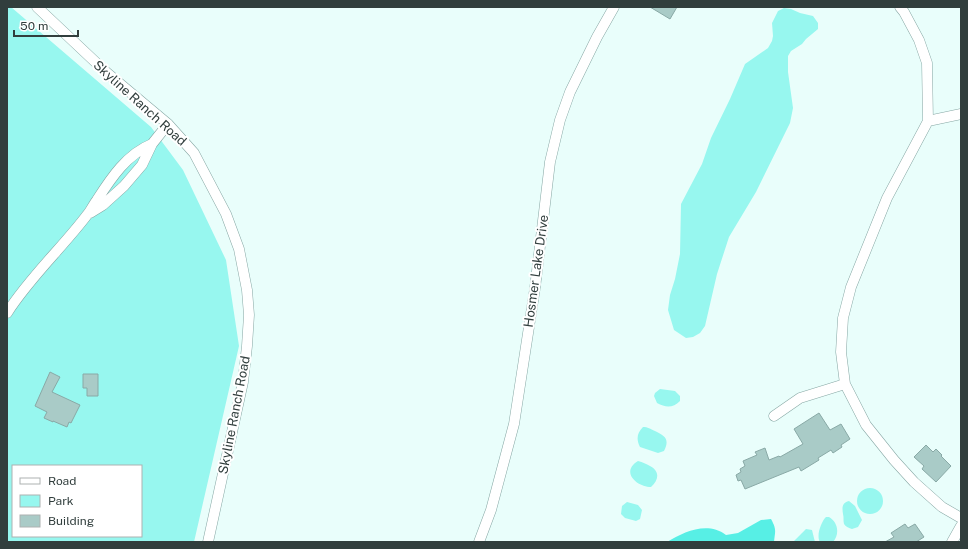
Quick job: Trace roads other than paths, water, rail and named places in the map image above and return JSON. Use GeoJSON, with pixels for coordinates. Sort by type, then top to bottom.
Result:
{"type":"FeatureCollection","features":[{"type":"Feature","properties":{"kind":"street","name":"Skyline Ranch Road"},"geometry":{"type":"LineString","coordinates":[[36,7],[84,52],[168,124],[194,153],[226,214],[239,249],[247,290],[249,315],[247,346],[243,382],[208,542]]}},
{"type":"Feature","properties":{"kind":"street","name":"Hosmer Lake Drive"},"geometry":{"type":"LineString","coordinates":[[479,542],[491,510],[514,424],[535,288],[550,162],[560,120],[570,92],[597,37],[614,7]]}},
{"type":"Feature","properties":{"kind":"street"},"geometry":{"type":"LineString","coordinates":[[900,7],[919,40],[927,63],[928,121],[887,198],[851,287],[843,318],[841,352],[845,384],[866,425],[914,482],[942,507],[961,518]]}},
{"type":"Feature","properties":{"kind":"street"},"geometry":{"type":"LineString","coordinates":[[928,121],[961,114]]}},
{"type":"Feature","properties":{"kind":"street"},"geometry":{"type":"LineString","coordinates":[[88,214],[103,205],[124,186],[142,165],[152,144],[168,124]]}},
{"type":"Feature","properties":{"kind":"street"},"geometry":{"type":"LineString","coordinates":[[7,313],[46,263],[88,214],[116,172],[133,155],[152,144]]}},
{"type":"Feature","properties":{"kind":"street"},"geometry":{"type":"LineString","coordinates":[[774,416],[800,398],[845,384]]}},
{"type":"Feature","properties":{"kind":"street"},"geometry":{"type":"LineString","coordinates":[[952,542],[961,526]]}}]}
